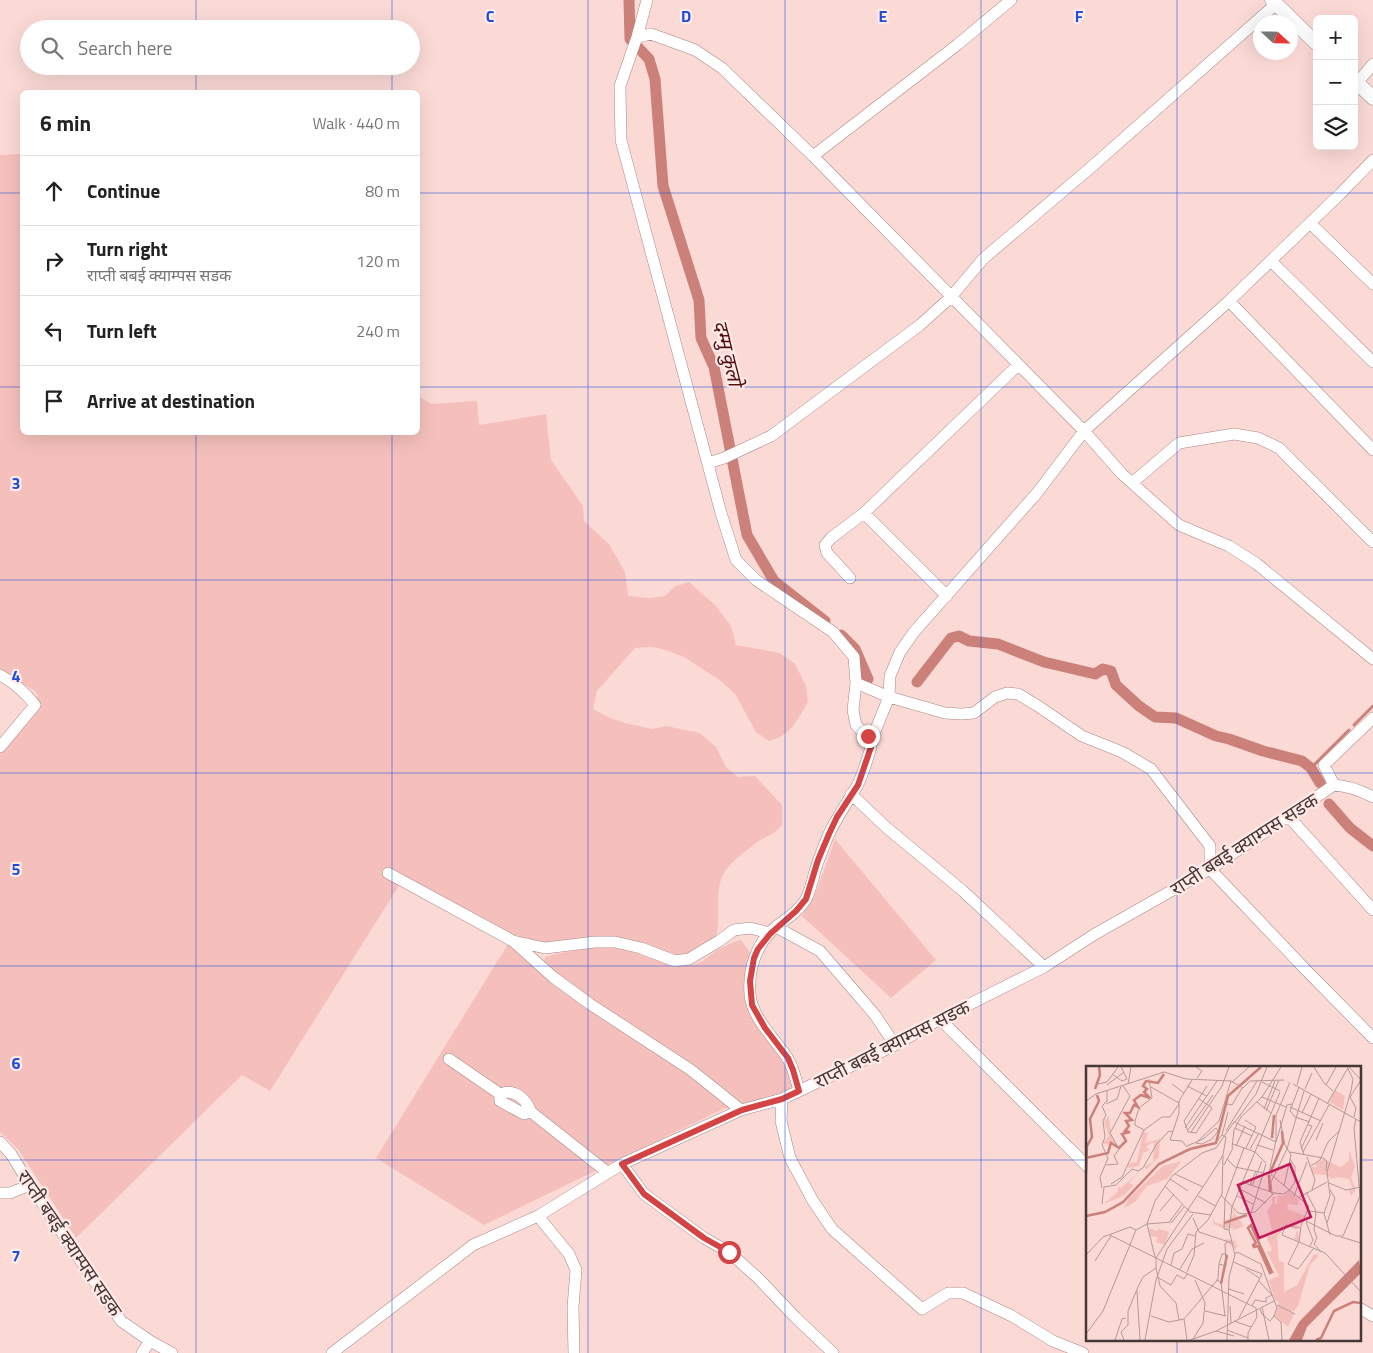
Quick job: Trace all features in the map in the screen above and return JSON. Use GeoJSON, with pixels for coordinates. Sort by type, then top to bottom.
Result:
{"type":"FeatureCollection","features":[{"type":"Feature","properties":{"kind":"main road"},"geometry":{"type":"LineString","coordinates":[[1274,2],[1313,40]]}},
{"type":"Feature","properties":{"kind":"main road"},"geometry":{"type":"LineString","coordinates":[[1358,83],[1373,98]]}},
{"type":"Feature","properties":{"kind":"street"},"geometry":{"type":"LineString","coordinates":[[647,0],[637,37],[620,86],[621,140],[720,513],[736,560],[756,580],[833,632],[854,657],[856,682],[854,717],[856,725],[871,741]]}},
{"type":"Feature","properties":{"kind":"street"},"geometry":{"type":"LineString","coordinates":[[813,156],[957,45],[1011,0]]}},
{"type":"Feature","properties":{"kind":"street"},"geometry":{"type":"LineString","coordinates":[[708,463],[724,458],[771,436],[920,325],[951,297],[983,259],[1089,169],[1274,2]]}},
{"type":"Feature","properties":{"kind":"street"},"geometry":{"type":"LineString","coordinates":[[637,37],[651,34],[665,39],[695,50],[722,68],[813,156],[1084,431],[1132,483],[1179,525],[1229,546],[1257,564],[1373,659]]}},
{"type":"Feature","properties":{"kind":"street"},"geometry":{"type":"LineString","coordinates":[[1358,79],[1373,64]]}},
{"type":"Feature","properties":{"kind":"street"},"geometry":{"type":"LineString","coordinates":[[799,1091],[788,1058],[758,1017],[752,1005],[750,981],[754,958],[758,949],[773,930],[806,899],[818,860],[829,834],[837,817],[858,785],[871,747],[871,741],[889,697],[890,676],[900,652],[914,632],[1037,493],[1084,431],[1229,301],[1373,160]]}},
{"type":"Feature","properties":{"kind":"street"},"geometry":{"type":"LineString","coordinates":[[1310,223],[1373,284]]}},
{"type":"Feature","properties":{"kind":"street"},"geometry":{"type":"LineString","coordinates":[[1271,261],[1373,362]]}},
{"type":"Feature","properties":{"kind":"street"},"geometry":{"type":"LineString","coordinates":[[1229,301],[1373,450]]}},
{"type":"Feature","properties":{"kind":"street"},"geometry":{"type":"LineString","coordinates":[[850,578],[827,553],[825,545],[830,538],[864,513],[1018,365]]}},
{"type":"Feature","properties":{"kind":"street"},"geometry":{"type":"LineString","coordinates":[[1132,483],[1179,443],[1234,434],[1258,438],[1279,448],[1373,542]]}},
{"type":"Feature","properties":{"kind":"street"},"geometry":{"type":"LineString","coordinates":[[864,513],[947,596]]}},
{"type":"Feature","properties":{"kind":"street"},"geometry":{"type":"LineString","coordinates":[[0,675],[24,692],[35,705],[0,747]]}},
{"type":"Feature","properties":{"kind":"street"},"geometry":{"type":"LineString","coordinates":[[856,682],[889,697],[945,713],[974,713],[995,697],[1007,693],[1018,694],[1082,736],[1122,752],[1151,769],[1210,846],[1210,870],[1373,1038]]}},
{"type":"Feature","properties":{"kind":"street"},"geometry":{"type":"LineString","coordinates":[[1334,785],[1324,765],[1373,718]]}},
{"type":"Feature","properties":{"kind":"street","name":"राप्ती बबई क्याम्पस सडक"},"geometry":{"type":"LineString","coordinates":[[332,1353],[474,1245],[538,1216],[607,1172],[742,1110],[782,1099],[895,1046],[940,1019],[1044,967],[1095,934],[1210,870],[1334,785],[1354,788],[1373,797]]}},
{"type":"Feature","properties":{"kind":"street"},"geometry":{"type":"LineString","coordinates":[[851,794],[887,828],[963,891],[1044,967]]}},
{"type":"Feature","properties":{"kind":"street"},"geometry":{"type":"LineString","coordinates":[[1289,816],[1373,910]]}},
{"type":"Feature","properties":{"kind":"street"},"geometry":{"type":"LineString","coordinates":[[388,873],[513,941],[553,978],[691,1070],[742,1110]]}},
{"type":"Feature","properties":{"kind":"street"},"geometry":{"type":"LineString","coordinates":[[513,941],[545,948],[595,942],[615,942],[642,948],[676,961],[689,959],[720,942],[734,930],[750,928],[773,930],[820,951],[875,1015],[895,1046]]}},
{"type":"Feature","properties":{"kind":"street"},"geometry":{"type":"LineString","coordinates":[[940,1019],[1086,1165]]}},
{"type":"Feature","properties":{"kind":"street"},"geometry":{"type":"LineString","coordinates":[[449,1058],[500,1094],[514,1092],[520,1096],[529,1106],[531,1112],[607,1172]]}},
{"type":"Feature","properties":{"kind":"street"},"geometry":{"type":"LineString","coordinates":[[782,1099],[781,1121],[790,1158],[832,1230],[922,1309],[948,1293],[963,1293],[1012,1316],[1053,1341],[1083,1353]]}},
{"type":"Feature","properties":{"kind":"street","name":"राप्ती बबई क्याम्पस सडक"},"geometry":{"type":"LineString","coordinates":[[0,1142],[11,1154],[121,1321],[150,1341],[172,1353]]}},
{"type":"Feature","properties":{"kind":"street"},"geometry":{"type":"LineString","coordinates":[[622,1164],[644,1194],[704,1238],[729,1252],[758,1278],[795,1318],[833,1353]]}},
{"type":"Feature","properties":{"kind":"street"},"geometry":{"type":"LineString","coordinates":[[0,1193],[10,1193],[30,1185]]}},
{"type":"Feature","properties":{"kind":"street"},"geometry":{"type":"LineString","coordinates":[[538,1216],[570,1254],[576,1270],[574,1353]]}},
{"type":"Feature","properties":{"kind":"street"},"geometry":{"type":"LineString","coordinates":[[1360,1309],[1373,1316]]}},
{"type":"Feature","properties":{"kind":"street"},"geometry":{"type":"LineString","coordinates":[[142,1353],[150,1341]]}},
{"type":"Feature","properties":{"kind":"shaded area"},"geometry":{"type":"Polygon","coordinates":[[[20,154],[20,435],[420,435],[420,397],[432,404],[477,401],[479,425],[546,414],[551,460],[583,506],[584,521],[609,544],[625,572],[628,596],[649,598],[665,596],[674,587],[689,582],[715,605],[731,626],[736,645],[780,653],[795,664],[806,686],[808,702],[797,721],[783,736],[769,741],[756,732],[735,694],[721,681],[684,657],[666,650],[652,647],[635,648],[597,691],[593,709],[610,718],[652,729],[666,726],[700,733],[716,747],[726,767],[738,777],[755,776],[782,805],[782,824],[780,827],[740,856],[729,866],[723,875],[718,898],[716,937],[690,954],[677,956],[642,945],[545,945],[509,933],[544,964],[545,957],[579,950],[614,948],[663,962],[693,965],[725,946],[741,940],[752,955],[747,982],[795,1089],[783,1096],[723,1109],[484,1225],[376,1158],[508,944],[400,884],[270,1091],[242,1075],[76,1238],[18,1149],[0,1132],[0,739],[38,696],[34,690],[0,672],[0,155],[20,154]]]}},
{"type":"Feature","properties":{"kind":"shaded area"},"geometry":{"type":"Polygon","coordinates":[[[835,839],[936,960],[891,998],[802,916],[816,892],[835,839]]]}},
{"type":"Feature","properties":{"kind":"waterway","name":"दम्मु कुलो"},"geometry":{"type":"LineString","coordinates":[[629,0],[630,39],[649,59],[655,79],[663,186],[699,300],[701,338],[714,367],[747,535],[774,581],[825,621]]}},
{"type":"Feature","properties":{"kind":"waterway","name":"दम्मु कुलो"},"geometry":{"type":"LineString","coordinates":[[841,635],[855,649],[868,679]]}},
{"type":"Feature","properties":{"kind":"waterway"},"geometry":{"type":"LineString","coordinates":[[917,682],[951,638],[959,636],[969,641],[998,644],[1044,662],[1095,674],[1103,669],[1111,671],[1116,685],[1139,706],[1155,717],[1176,718],[1216,736],[1302,761],[1311,768],[1320,783]]}},
{"type":"Feature","properties":{"kind":"waterway"},"geometry":{"type":"LineString","coordinates":[[1354,725],[1373,706]]}},
{"type":"Feature","properties":{"kind":"waterway"},"geometry":{"type":"LineString","coordinates":[[1311,768],[1349,730]]}},
{"type":"Feature","properties":{"kind":"waterway"},"geometry":{"type":"LineString","coordinates":[[1329,804],[1350,828],[1373,846]]}},
{"type":"Feature","properties":{"kind":"route"},"geometry":{"type":"LineString","coordinates":[[729,1252],[704,1238],[644,1194],[622,1164],[742,1110],[782,1099],[799,1091],[788,1058],[765,1028],[752,1005],[750,981],[754,958],[764,940],[776,927],[796,911],[806,899],[818,860],[829,834],[837,817],[858,785],[871,747],[871,741],[868,736]]}}]}
